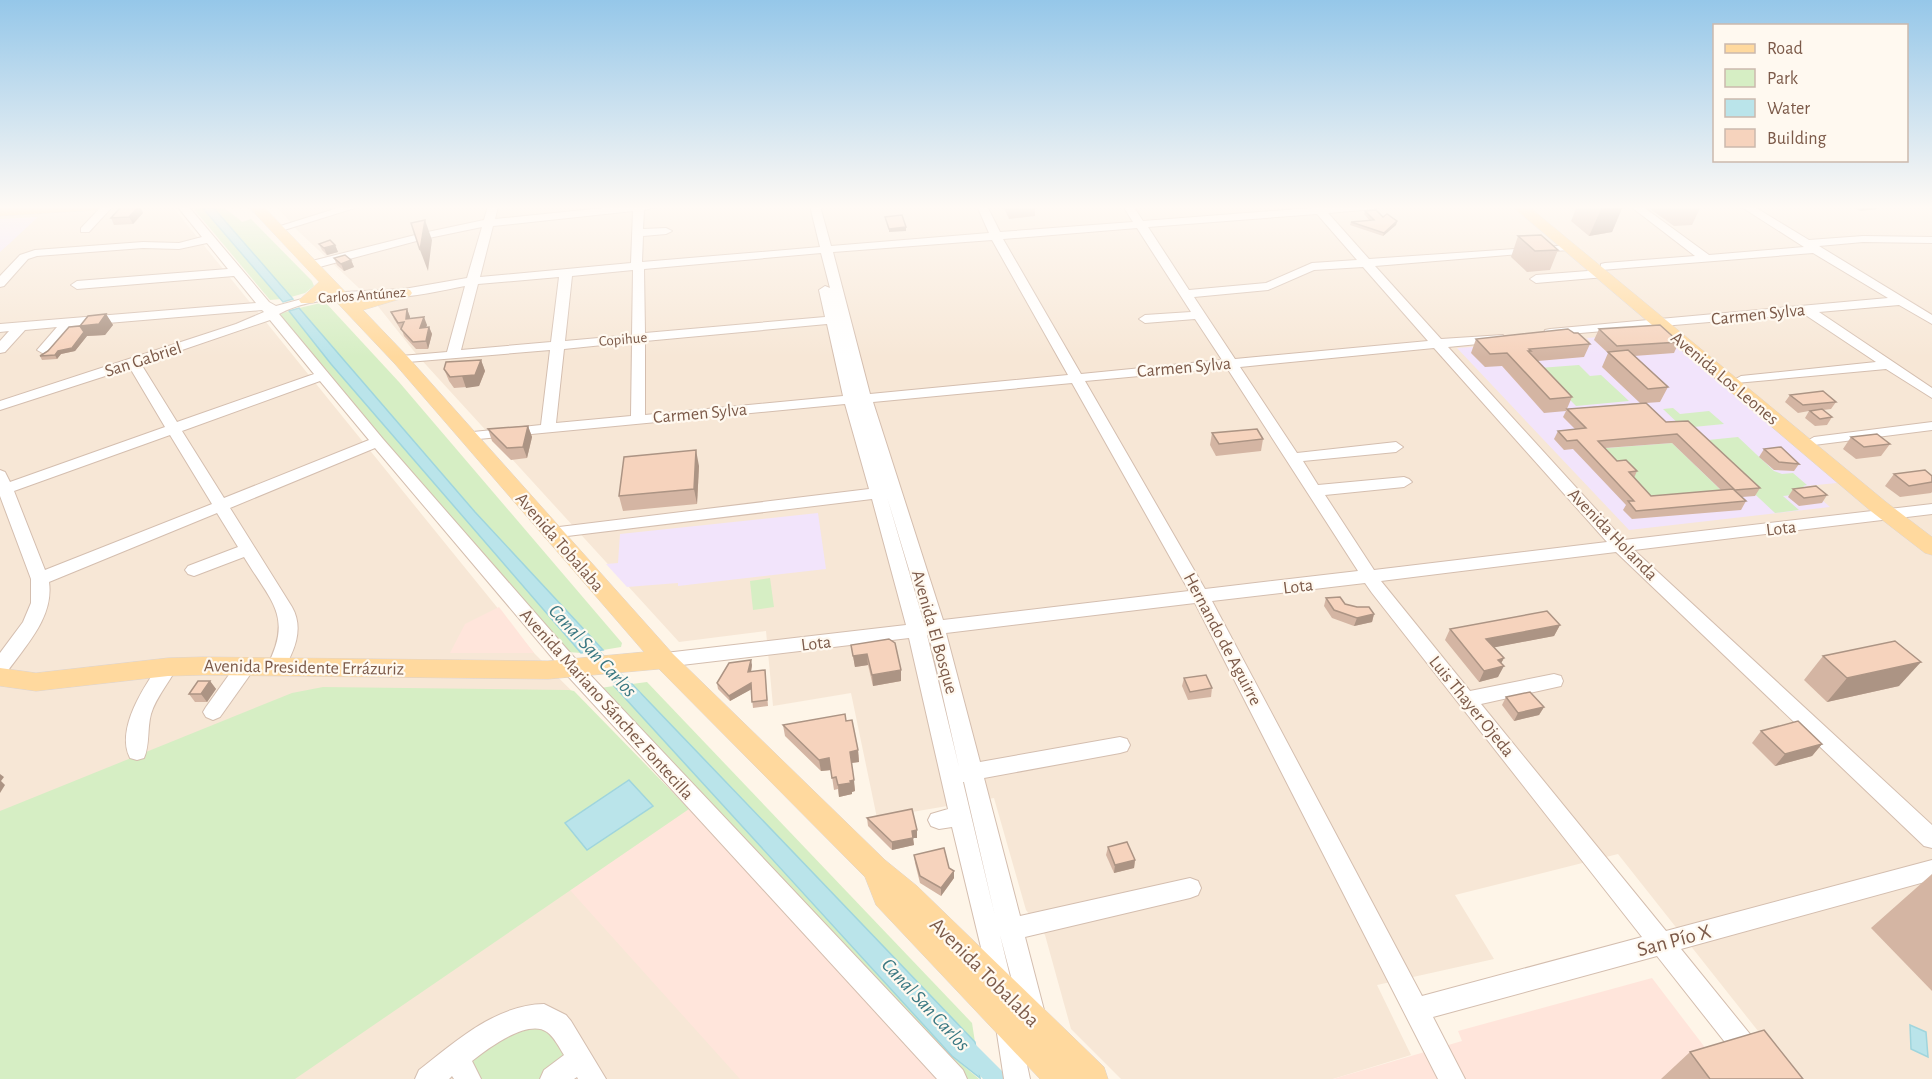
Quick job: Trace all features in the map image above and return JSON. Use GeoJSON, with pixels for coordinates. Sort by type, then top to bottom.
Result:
{"type":"FeatureCollection","features":[{"type":"Feature","properties":{"kind":"main road","name":"Avenida Tobalaba"},"geometry":{"type":"LineString","coordinates":[[304,256],[401,360],[664,660],[875,869],[907,895],[1000,986],[1021,1021],[1038,1072]]}},
{"type":"Feature","properties":{"kind":"main road","name":"Avenida Los Leones"},"geometry":{"type":"LineString","coordinates":[[1582,256],[1603,271]]}},
{"type":"Feature","properties":{"kind":"main road","name":"Avenida Los Leones"},"geometry":{"type":"LineString","coordinates":[[1587,256],[1895,514],[1932,536]]}},
{"type":"Feature","properties":{"kind":"main road"},"geometry":{"type":"LineString","coordinates":[[284,306],[320,291],[327,281]]}},
{"type":"Feature","properties":{"kind":"main road"},"geometry":{"type":"LineString","coordinates":[[347,302],[405,294]]}},
{"type":"Feature","properties":{"kind":"main road","name":"Avenida Los Leones"},"geometry":{"type":"LineString","coordinates":[[1667,323],[1741,380],[1814,441],[1932,548]]}},
{"type":"Feature","properties":{"kind":"main road","name":"Lota"},"geometry":{"type":"LineString","coordinates":[[599,667],[664,660]]}},
{"type":"Feature","properties":{"kind":"main road","name":"Avenida Presidente Errázuriz"},"geometry":{"type":"LineString","coordinates":[[0,694],[36,682],[168,667],[599,667]]}},
{"type":"Feature","properties":{"kind":"main road","name":"Avenida Presidente Errázuriz"},"geometry":{"type":"LineString","coordinates":[[0,677],[36,682]]}},
{"type":"Feature","properties":{"kind":"main road","name":"Avenida Tobalaba"},"geometry":{"type":"LineString","coordinates":[[875,869],[886,896],[1021,1021],[1092,1079]]}},
{"type":"Feature","properties":{"kind":"street"},"geometry":{"type":"LineString","coordinates":[[0,283],[26,256]]}},
{"type":"Feature","properties":{"kind":"street","name":"Avenida Mariano Sánchez Fontecilla"},"geometry":{"type":"LineString","coordinates":[[223,256],[235,272],[284,306],[322,375],[378,442],[599,667],[954,1079]]}},
{"type":"Feature","properties":{"kind":"street"},"geometry":{"type":"LineString","coordinates":[[312,265],[344,256]]}},
{"type":"Feature","properties":{"kind":"street"},"geometry":{"type":"LineString","coordinates":[[453,354],[480,256]]}},
{"type":"Feature","properties":{"kind":"street"},"geometry":{"type":"LineString","coordinates":[[638,256],[638,419]]}},
{"type":"Feature","properties":{"kind":"street","name":"Carlos Antúnez"},"geometry":{"type":"LineString","coordinates":[[405,294],[473,281],[748,256]]}},
{"type":"Feature","properties":{"kind":"street","name":"Avenida El Bosque"},"geometry":{"type":"LineString","coordinates":[[823,256],[858,398],[926,630],[962,774],[1011,929],[1021,1021]]}},
{"type":"Feature","properties":{"kind":"street","name":"Hernando de Aguirre"},"geometry":{"type":"LineString","coordinates":[[1008,256],[1201,597],[1452,1079]]}},
{"type":"Feature","properties":{"kind":"street","name":"Luis Thayer Ojeda"},"geometry":{"type":"LineString","coordinates":[[1160,256],[1370,577],[1770,1079]]}},
{"type":"Feature","properties":{"kind":"street","name":"Avenida Holanda"},"geometry":{"type":"LineString","coordinates":[[1362,256],[1622,548],[1932,839]]}},
{"type":"Feature","properties":{"kind":"street"},"geometry":{"type":"LineString","coordinates":[[1185,294],[1268,286],[1312,267],[1443,256]]}},
{"type":"Feature","properties":{"kind":"street"},"geometry":{"type":"LineString","coordinates":[[1703,256],[1707,259]]}},
{"type":"Feature","properties":{"kind":"street"},"geometry":{"type":"LineString","coordinates":[[1536,279],[1730,256]]}},
{"type":"Feature","properties":{"kind":"street"},"geometry":{"type":"LineString","coordinates":[[1827,256],[1932,320]]}},
{"type":"Feature","properties":{"kind":"street"},"geometry":{"type":"LineString","coordinates":[[77,285],[235,272]]}},
{"type":"Feature","properties":{"kind":"street"},"geometry":{"type":"LineString","coordinates":[[548,427],[566,272]]}},
{"type":"Feature","properties":{"kind":"street","name":"Carmen Sylva"},"geometry":{"type":"LineString","coordinates":[[1539,334],[1901,301]]}},
{"type":"Feature","properties":{"kind":"street","name":"Carlos Antúnez"},"geometry":{"type":"LineString","coordinates":[[284,306],[347,302]]}},
{"type":"Feature","properties":{"kind":"street"},"geometry":{"type":"LineString","coordinates":[[0,328],[284,306]]}},
{"type":"Feature","properties":{"kind":"street","name":"San Gabriel"},"geometry":{"type":"LineString","coordinates":[[0,406],[241,327],[284,306]]}},
{"type":"Feature","properties":{"kind":"street"},"geometry":{"type":"LineString","coordinates":[[1807,310],[1932,394]]}},
{"type":"Feature","properties":{"kind":"street"},"geometry":{"type":"LineString","coordinates":[[1145,319],[1198,315]]}},
{"type":"Feature","properties":{"kind":"street","name":"Copihue"},"geometry":{"type":"LineString","coordinates":[[401,360],[838,319]]}},
{"type":"Feature","properties":{"kind":"street"},"geometry":{"type":"LineString","coordinates":[[44,350],[69,322]]}},
{"type":"Feature","properties":{"kind":"street"},"geometry":{"type":"LineString","coordinates":[[0,349],[21,326]]}},
{"type":"Feature","properties":{"kind":"street","name":"Carmen Sylva"},"geometry":{"type":"LineString","coordinates":[[468,436],[1517,336]]}},
{"type":"Feature","properties":{"kind":"street"},"geometry":{"type":"LineString","coordinates":[[133,362],[289,619],[287,644],[275,668]]}},
{"type":"Feature","properties":{"kind":"street"},"geometry":{"type":"LineString","coordinates":[[1741,380],[1888,365]]}},
{"type":"Feature","properties":{"kind":"street"},"geometry":{"type":"LineString","coordinates":[[0,667],[39,608],[43,592],[40,579],[2,485],[174,429],[322,375]]}},
{"type":"Feature","properties":{"kind":"street"},"geometry":{"type":"LineString","coordinates":[[1814,441],[1932,426]]}},
{"type":"Feature","properties":{"kind":"street"},"geometry":{"type":"LineString","coordinates":[[40,579],[378,442]]}},
{"type":"Feature","properties":{"kind":"street"},"geometry":{"type":"LineString","coordinates":[[1292,458],[1396,447]]}},
{"type":"Feature","properties":{"kind":"street"},"geometry":{"type":"LineString","coordinates":[[1313,491],[1404,482]]}},
{"type":"Feature","properties":{"kind":"street"},"geometry":{"type":"LineString","coordinates":[[551,533],[886,492]]}},
{"type":"Feature","properties":{"kind":"street","name":"Lota"},"geometry":{"type":"LineString","coordinates":[[664,660],[1622,548],[1932,509]]}},
{"type":"Feature","properties":{"kind":"street"},"geometry":{"type":"LineString","coordinates":[[194,570],[248,549]]}},
{"type":"Feature","properties":{"kind":"street"},"geometry":{"type":"LineString","coordinates":[[137,752],[136,726],[149,694],[168,667]]}},
{"type":"Feature","properties":{"kind":"street"},"geometry":{"type":"LineString","coordinates":[[213,712],[245,667]]}},
{"type":"Feature","properties":{"kind":"street"},"geometry":{"type":"LineString","coordinates":[[1467,699],[1554,681]]}},
{"type":"Feature","properties":{"kind":"street"},"geometry":{"type":"LineString","coordinates":[[962,774],[1120,746]]}},
{"type":"Feature","properties":{"kind":"street","name":"Avenida El Bosque"},"geometry":{"type":"LineString","coordinates":[[962,774],[950,818],[982,907],[1000,986]]}},
{"type":"Feature","properties":{"kind":"street","name":"San Pío X"},"geometry":{"type":"LineString","coordinates":[[1416,1010],[1932,870]]}},
{"type":"Feature","properties":{"kind":"street"},"geometry":{"type":"LineString","coordinates":[[982,907],[997,921],[1011,929],[1190,888]]}},
{"type":"Feature","properties":{"kind":"street"},"geometry":{"type":"LineString","coordinates":[[428,1079],[462,1068],[499,1027],[525,1017],[540,1016],[556,1023],[586,1069],[553,1079]]}},
{"type":"Feature","properties":{"kind":"shaded area"},"geometry":{"type":"Polygon","coordinates":[[[0,256],[213,256],[534,653],[689,809],[943,1079],[0,1079],[0,256]]]}},
{"type":"Feature","properties":{"kind":"shaded area"},"geometry":{"type":"Polygon","coordinates":[[[325,256],[1932,256],[1932,1079],[1796,1079],[1618,854],[1455,895],[1494,959],[1377,985],[1411,1055],[1333,1079],[1121,1079],[1071,1029],[1045,935],[1026,910],[994,798],[877,818],[851,693],[773,706],[766,631],[679,642],[417,355],[377,305],[325,256]]]}},
{"type":"Feature","properties":{"kind":"shaded area"},"geometry":{"type":"Polygon","coordinates":[[[1660,332],[1837,483],[1806,486],[1830,507],[1629,530],[1457,348],[1566,340],[1570,343],[1590,342],[1587,338],[1660,332]]]}},
{"type":"Feature","properties":{"kind":"shaded area"},"geometry":{"type":"Polygon","coordinates":[[[818,513],[826,569],[678,586],[678,583],[627,587],[606,564],[618,563],[620,534],[818,513]]]}},
{"type":"Feature","properties":{"kind":"shaded area"},"geometry":{"type":"Polygon","coordinates":[[[499,607],[534,653],[450,653],[465,624],[499,607]]]}},
{"type":"Feature","properties":{"kind":"shaded area"},"geometry":{"type":"Polygon","coordinates":[[[689,809],[943,1079],[740,1079],[570,890],[689,809]]]}},
{"type":"Feature","properties":{"kind":"shaded area"},"geometry":{"type":"Polygon","coordinates":[[[1652,978],[1729,1079],[1333,1079],[1462,1041],[1458,1031],[1652,978]]]}},
{"type":"Feature","properties":{"kind":"green space"},"geometry":{"type":"Polygon","coordinates":[[[233,256],[245,256],[282,299],[270,300],[233,256]]]}},
{"type":"Feature","properties":{"kind":"green space"},"geometry":{"type":"Polygon","coordinates":[[[256,256],[288,256],[312,281],[314,286],[305,293],[291,297],[256,256]]]}},
{"type":"Feature","properties":{"kind":"green space"},"geometry":{"type":"Polygon","coordinates":[[[325,302],[399,382],[622,643],[621,647],[603,650],[475,512],[299,308],[325,302]]]}},
{"type":"Feature","properties":{"kind":"green space"},"geometry":{"type":"Polygon","coordinates":[[[289,311],[331,364],[581,653],[568,652],[488,569],[326,369],[277,315],[289,311]]]}},
{"type":"Feature","properties":{"kind":"green space"},"geometry":{"type":"Polygon","coordinates":[[[1579,365],[1590,376],[1601,375],[1629,401],[1576,406],[1539,368],[1579,365]]]}},
{"type":"Feature","properties":{"kind":"green space"},"geometry":{"type":"Polygon","coordinates":[[[1673,408],[1680,414],[1709,411],[1724,424],[1683,428],[1663,409],[1673,408]]]}},
{"type":"Feature","properties":{"kind":"green space"},"geometry":{"type":"Polygon","coordinates":[[[1738,437],[1774,471],[1782,474],[1793,473],[1807,485],[1803,486],[1812,493],[1783,496],[1799,510],[1775,513],[1698,441],[1738,437]]]}},
{"type":"Feature","properties":{"kind":"green space"},"geometry":{"type":"Polygon","coordinates":[[[1672,443],[1728,497],[1646,504],[1594,449],[1672,443]]]}},
{"type":"Feature","properties":{"kind":"green space"},"geometry":{"type":"Polygon","coordinates":[[[770,578],[774,607],[753,610],[750,581],[770,578]]]}},
{"type":"Feature","properties":{"kind":"green space"},"geometry":{"type":"Polygon","coordinates":[[[647,682],[972,1023],[975,1042],[632,684],[647,682]]]}},
{"type":"Feature","properties":{"kind":"green space"},"geometry":{"type":"Polygon","coordinates":[[[614,686],[952,1056],[979,1079],[958,1079],[600,688],[614,686]]]}},
{"type":"Feature","properties":{"kind":"green space"},"geometry":{"type":"Polygon","coordinates":[[[323,687],[574,691],[689,809],[295,1079],[0,1079],[0,811],[292,693],[323,687]]]}},
{"type":"Feature","properties":{"kind":"green space"},"geometry":{"type":"Polygon","coordinates":[[[538,1021],[573,1059],[546,1079],[474,1079],[463,1060],[538,1021]]]}},
{"type":"Feature","properties":{"kind":"water"},"geometry":{"type":"Polygon","coordinates":[[[244,256],[256,256],[293,299],[283,302],[244,256]]]}},
{"type":"Feature","properties":{"kind":"water"},"geometry":{"type":"Polygon","coordinates":[[[299,308],[475,512],[603,650],[581,653],[331,364],[289,311],[299,308]]]}},
{"type":"Feature","properties":{"kind":"water"},"geometry":{"type":"Polygon","coordinates":[[[632,684],[975,1042],[980,1078],[952,1056],[614,686],[632,684]]]}},
{"type":"Feature","properties":{"kind":"water"},"geometry":{"type":"Polygon","coordinates":[[[629,780],[653,806],[587,850],[565,823],[629,780]]]}},
{"type":"Feature","properties":{"kind":"water"},"geometry":{"type":"Polygon","coordinates":[[[1910,1025],[1926,1032],[1928,1057],[1911,1049],[1910,1025]]]}},
{"type":"Feature","properties":{"kind":"building"},"geometry":{"type":"Polygon","coordinates":[[[347,256],[351,260],[341,264],[334,258],[347,256]]]}},
{"type":"Feature","properties":{"kind":"building"},"geometry":{"type":"Polygon","coordinates":[[[407,309],[406,319],[424,317],[420,328],[429,327],[426,341],[413,342],[401,329],[404,322],[398,323],[391,312],[407,309]]]}},
{"type":"Feature","properties":{"kind":"building"},"geometry":{"type":"Polygon","coordinates":[[[106,314],[99,324],[80,326],[88,316],[106,314]]]}},
{"type":"Feature","properties":{"kind":"building"},"geometry":{"type":"Polygon","coordinates":[[[1660,325],[1679,342],[1617,346],[1599,329],[1660,325]]]}},
{"type":"Feature","properties":{"kind":"building"},"geometry":{"type":"Polygon","coordinates":[[[80,326],[84,332],[72,348],[58,351],[55,355],[40,356],[48,351],[69,327],[80,326]]]}},
{"type":"Feature","properties":{"kind":"building"},"geometry":{"type":"Polygon","coordinates":[[[1568,329],[1578,333],[1590,344],[1529,349],[1531,351],[1528,351],[1572,397],[1550,399],[1507,353],[1490,354],[1476,339],[1568,329]]]}},
{"type":"Feature","properties":{"kind":"building"},"geometry":{"type":"Polygon","coordinates":[[[1628,350],[1668,387],[1648,389],[1608,352],[1628,350]]]}},
{"type":"Feature","properties":{"kind":"building"},"geometry":{"type":"Polygon","coordinates":[[[481,360],[475,375],[450,377],[444,369],[446,362],[481,360]]]}},
{"type":"Feature","properties":{"kind":"building"},"geometry":{"type":"Polygon","coordinates":[[[1823,391],[1836,402],[1803,405],[1790,395],[1823,391]]]}},
{"type":"Feature","properties":{"kind":"building"},"geometry":{"type":"Polygon","coordinates":[[[1646,403],[1666,422],[1688,421],[1760,488],[1735,490],[1677,434],[1598,441],[1617,461],[1626,460],[1637,471],[1629,472],[1651,496],[1733,489],[1746,501],[1636,511],[1628,501],[1634,501],[1577,440],[1567,441],[1558,431],[1586,428],[1567,409],[1646,403]]]}},
{"type":"Feature","properties":{"kind":"building"},"geometry":{"type":"Polygon","coordinates":[[[1822,409],[1832,417],[1820,419],[1810,411],[1822,409]]]}},
{"type":"Feature","properties":{"kind":"building"},"geometry":{"type":"Polygon","coordinates":[[[528,426],[523,447],[507,448],[488,429],[528,426]]]}},
{"type":"Feature","properties":{"kind":"building"},"geometry":{"type":"Polygon","coordinates":[[[1257,429],[1263,439],[1219,444],[1212,433],[1257,429]]]}},
{"type":"Feature","properties":{"kind":"building"},"geometry":{"type":"Polygon","coordinates":[[[1877,434],[1890,444],[1864,447],[1851,437],[1877,434]]]}},
{"type":"Feature","properties":{"kind":"building"},"geometry":{"type":"Polygon","coordinates":[[[1781,447],[1799,464],[1779,462],[1764,449],[1781,447]]]}},
{"type":"Feature","properties":{"kind":"building"},"geometry":{"type":"Polygon","coordinates":[[[696,450],[694,489],[619,496],[624,457],[696,450]]]}},
{"type":"Feature","properties":{"kind":"building"},"geometry":{"type":"Polygon","coordinates":[[[1925,470],[1932,476],[1932,482],[1909,486],[1894,474],[1925,470]]]}},
{"type":"Feature","properties":{"kind":"building"},"geometry":{"type":"Polygon","coordinates":[[[1816,486],[1827,495],[1804,498],[1793,489],[1816,486]]]}},
{"type":"Feature","properties":{"kind":"building"},"geometry":{"type":"Polygon","coordinates":[[[1340,597],[1345,604],[1369,607],[1374,614],[1357,618],[1334,610],[1326,598],[1340,597]]]}},
{"type":"Feature","properties":{"kind":"building"},"geometry":{"type":"Polygon","coordinates":[[[1547,611],[1560,625],[1486,639],[1504,658],[1498,660],[1504,666],[1484,671],[1450,629],[1547,611]]]}},
{"type":"Feature","properties":{"kind":"building"},"geometry":{"type":"Polygon","coordinates":[[[889,639],[895,643],[901,670],[872,675],[867,654],[853,656],[851,645],[889,639]]]}},
{"type":"Feature","properties":{"kind":"building"},"geometry":{"type":"Polygon","coordinates":[[[1895,641],[1921,662],[1847,678],[1823,656],[1895,641]]]}},
{"type":"Feature","properties":{"kind":"building"},"geometry":{"type":"Polygon","coordinates":[[[751,660],[748,672],[765,670],[767,700],[752,702],[751,683],[729,696],[717,683],[729,663],[751,660]]]}},
{"type":"Feature","properties":{"kind":"building"},"geometry":{"type":"Polygon","coordinates":[[[1206,675],[1212,688],[1190,692],[1184,678],[1206,675]]]}},
{"type":"Feature","properties":{"kind":"building"},"geometry":{"type":"Polygon","coordinates":[[[198,681],[210,681],[201,694],[189,694],[198,681]]]}},
{"type":"Feature","properties":{"kind":"building"},"geometry":{"type":"Polygon","coordinates":[[[1530,692],[1544,707],[1518,713],[1506,697],[1530,692]]]}},
{"type":"Feature","properties":{"kind":"building"},"geometry":{"type":"Polygon","coordinates":[[[845,714],[846,721],[852,720],[858,750],[850,752],[854,780],[850,781],[851,783],[838,785],[836,777],[832,778],[829,758],[819,760],[783,725],[845,714]]]}},
{"type":"Feature","properties":{"kind":"building"},"geometry":{"type":"Polygon","coordinates":[[[1798,721],[1822,744],[1785,754],[1761,731],[1798,721]]]}},
{"type":"Feature","properties":{"kind":"building"},"geometry":{"type":"Polygon","coordinates":[[[912,809],[917,830],[912,831],[913,838],[892,842],[867,818],[912,809]]]}},
{"type":"Feature","properties":{"kind":"building"},"geometry":{"type":"Polygon","coordinates":[[[1127,842],[1135,860],[1115,865],[1108,847],[1127,842]]]}},
{"type":"Feature","properties":{"kind":"building"},"geometry":{"type":"Polygon","coordinates":[[[944,848],[949,868],[954,871],[941,888],[920,876],[914,855],[944,848]]]}},
{"type":"Feature","properties":{"kind":"building"},"geometry":{"type":"Polygon","coordinates":[[[1764,1030],[1803,1079],[1710,1079],[1690,1052],[1764,1030]]]}},
{"type":"Feature","properties":{"kind":"waterway","name":"Canal San Carlos"},"geometry":{"type":"LineString","coordinates":[[581,639],[635,697]]}},
{"type":"Feature","properties":{"kind":"waterway","name":"Canal San Carlos"},"geometry":{"type":"LineString","coordinates":[[966,1047],[996,1079]]}}]}
